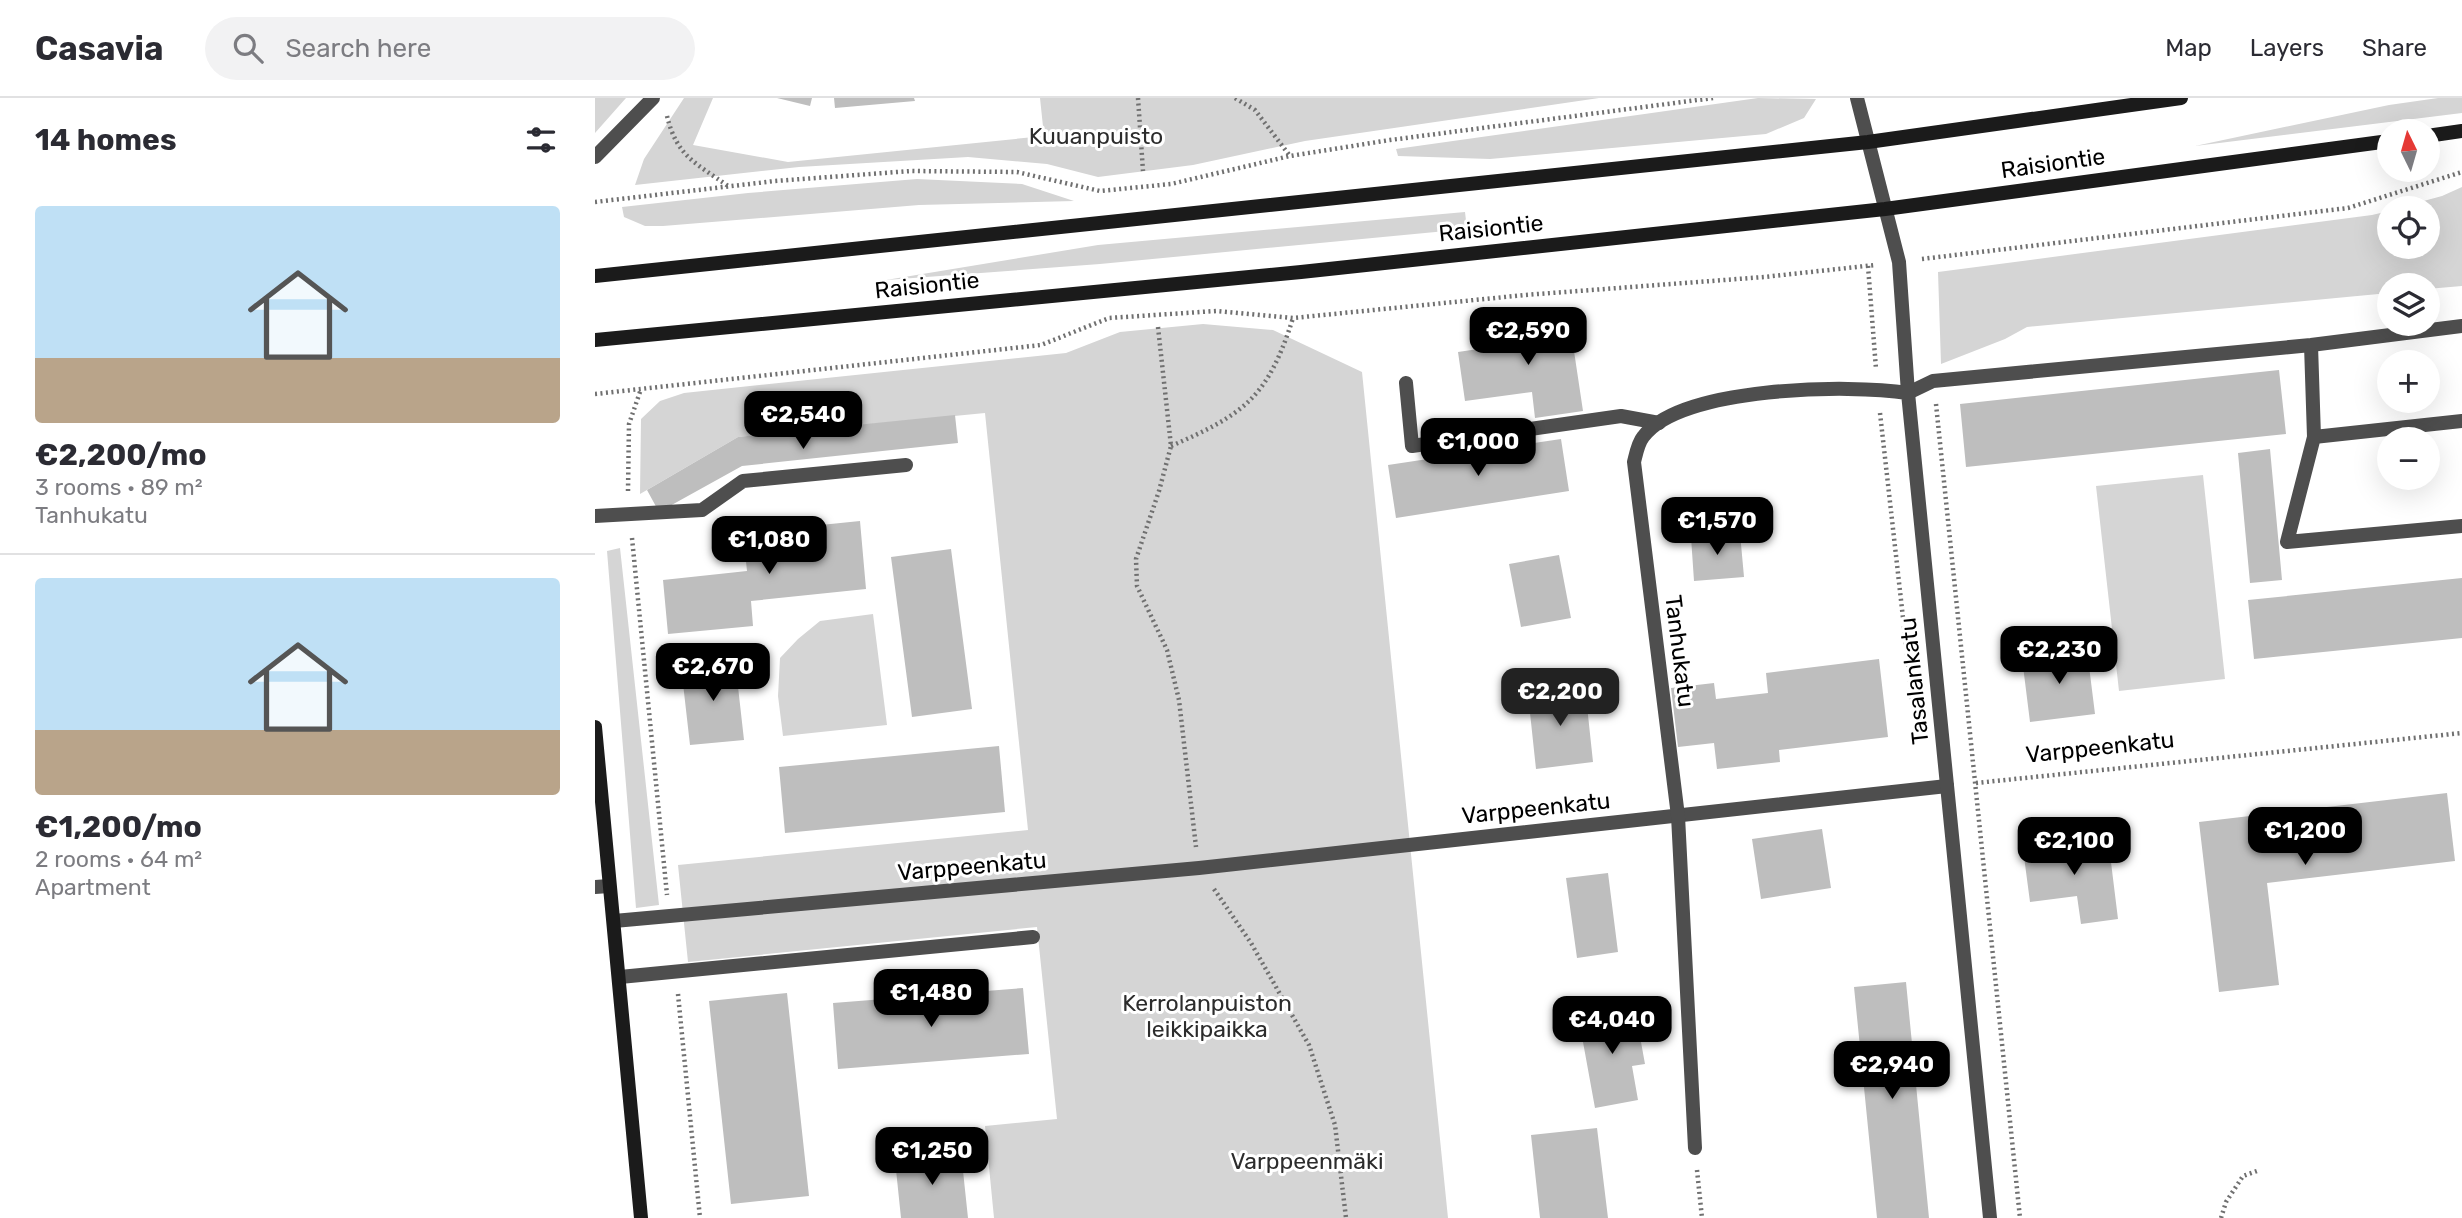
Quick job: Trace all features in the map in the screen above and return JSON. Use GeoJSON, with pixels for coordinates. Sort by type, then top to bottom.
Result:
{"type":"FeatureCollection","features":[{"type":"Feature","properties":{"kind":"main road","name":"Raisiontie"},"geometry":{"type":"LineString","coordinates":[[595,276],[1868,142],[2181,98]]}},
{"type":"Feature","properties":{"kind":"main road"},"geometry":{"type":"LineString","coordinates":[[2440,134],[2462,131]]}},
{"type":"Feature","properties":{"kind":"main road","name":"Raisiontie"},"geometry":{"type":"LineString","coordinates":[[595,340],[1301,272],[1885,209],[2377,143]]}},
{"type":"Feature","properties":{"kind":"main road"},"geometry":{"type":"LineString","coordinates":[[595,727],[602,887],[614,921],[642,1218]]}},
{"type":"Feature","properties":{"kind":"street"},"geometry":{"type":"LineString","coordinates":[[595,157],[653,98]]}},
{"type":"Feature","properties":{"kind":"street","name":"Tasalankatu"},"geometry":{"type":"LineString","coordinates":[[1857,98],[1899,262],[1908,393],[1990,1218]]}},
{"type":"Feature","properties":{"kind":"street"},"geometry":{"type":"LineString","coordinates":[[1908,393],[1933,381],[2311,345],[2462,326]]}},
{"type":"Feature","properties":{"kind":"street"},"geometry":{"type":"LineString","coordinates":[[2311,345],[2313,437],[2287,542],[2462,526]]}},
{"type":"Feature","properties":{"kind":"street"},"geometry":{"type":"LineString","coordinates":[[1406,383],[1412,446],[1621,415],[1659,423]]}},
{"type":"Feature","properties":{"kind":"street","name":"Tanhukatu"},"geometry":{"type":"LineString","coordinates":[[1695,1148],[1678,816],[1634,462],[1642,437],[1659,423],[1707,401],[1763,393],[1877,388],[1908,393]]}},
{"type":"Feature","properties":{"kind":"street"},"geometry":{"type":"LineString","coordinates":[[2313,437],[2462,421]]}},
{"type":"Feature","properties":{"kind":"street"},"geometry":{"type":"LineString","coordinates":[[595,516],[702,510],[743,481],[907,465]]}},
{"type":"Feature","properties":{"kind":"street","name":"Varppeenkatu"},"geometry":{"type":"LineString","coordinates":[[614,921],[1199,868],[1947,786]]}},
{"type":"Feature","properties":{"kind":"street"},"geometry":{"type":"LineString","coordinates":[[620,977],[1033,937]]}},
{"type":"Feature","properties":{"kind":"path"},"geometry":{"type":"LineString","coordinates":[[1138,98],[1143,171]]}},
{"type":"Feature","properties":{"kind":"path"},"geometry":{"type":"LineString","coordinates":[[1235,98],[1255,110],[1290,156]]}},
{"type":"Feature","properties":{"kind":"path"},"geometry":{"type":"LineString","coordinates":[[595,202],[728,186],[911,171],[1017,172],[1101,191],[1171,184],[1290,156],[1510,123],[1713,98]]}},
{"type":"Feature","properties":{"kind":"path"},"geometry":{"type":"LineString","coordinates":[[666,109],[671,131],[683,154],[728,186]]}},
{"type":"Feature","properties":{"kind":"path"},"geometry":{"type":"LineString","coordinates":[[595,394],[1041,345],[1109,318],[1216,311],[1293,318],[1525,295],[1764,277],[1899,262],[2348,208],[2462,172]]}},
{"type":"Feature","properties":{"kind":"path"},"geometry":{"type":"LineString","coordinates":[[1171,446],[1215,427],[1241,410],[1267,381],[1284,347],[1293,318]]}},
{"type":"Feature","properties":{"kind":"path"},"geometry":{"type":"LineString","coordinates":[[1158,327],[1171,446],[1136,559],[1137,586],[1167,650],[1179,700],[1199,868],[1251,943],[1309,1045],[1335,1125],[1346,1218]]}},
{"type":"Feature","properties":{"kind":"path"},"geometry":{"type":"LineString","coordinates":[[1933,381],[1977,782],[2020,1218]]}},
{"type":"Feature","properties":{"kind":"path"},"geometry":{"type":"LineString","coordinates":[[641,389],[629,424],[627,480],[669,916]]}},
{"type":"Feature","properties":{"kind":"path","name":"Varppeenkatu"},"geometry":{"type":"LineString","coordinates":[[1947,786],[2462,733]]}},
{"type":"Feature","properties":{"kind":"path"},"geometry":{"type":"LineString","coordinates":[[675,972],[700,1218]]}},
{"type":"Feature","properties":{"kind":"path"},"geometry":{"type":"LineString","coordinates":[[1695,1148],[1702,1218]]}},
{"type":"Feature","properties":{"kind":"path"},"geometry":{"type":"LineString","coordinates":[[2221,1218],[2226,1202],[2243,1176],[2257,1171]]}},
{"type":"Feature","properties":{"kind":"green space"},"geometry":{"type":"Polygon","coordinates":[[[595,98],[626,98],[595,133],[595,98]]]}},
{"type":"Feature","properties":{"kind":"green space","name":"Kuuanpuisto"},"geometry":{"type":"Polygon","coordinates":[[[684,98],[713,98],[693,145],[788,162],[1044,136],[1040,98],[1599,98],[1305,141],[1193,165],[1098,177],[1047,164],[968,157],[799,167],[635,185],[644,159],[684,98]]]}},
{"type":"Feature","properties":{"kind":"green space"},"geometry":{"type":"Polygon","coordinates":[[[1758,98],[1816,99],[1804,118],[1766,134],[1490,159],[1398,156],[1396,149],[1758,98]]]}},
{"type":"Feature","properties":{"kind":"green space"},"geometry":{"type":"Polygon","coordinates":[[[2438,98],[2462,98],[2462,113],[2413,119],[2377,119],[2377,124],[2195,146],[2389,105],[2438,98]]]}},
{"type":"Feature","properties":{"kind":"green space"},"geometry":{"type":"Polygon","coordinates":[[[917,179],[1022,184],[1074,201],[919,205],[663,226],[645,226],[624,217],[622,207],[748,193],[917,179]]]}},
{"type":"Feature","properties":{"kind":"green space"},"geometry":{"type":"Polygon","coordinates":[[[2462,187],[2462,286],[2440,288],[2440,273],[2377,273],[2377,294],[2027,327],[2005,339],[1941,364],[1938,272],[2377,214],[2377,259],[2440,259],[2442,196],[2462,187]]]}},
{"type":"Feature","properties":{"kind":"green space"},"geometry":{"type":"Polygon","coordinates":[[[1465,212],[1467,229],[1100,264],[886,280],[1098,245],[1465,212]]]}},
{"type":"Feature","properties":{"kind":"green space"},"geometry":{"type":"Polygon","coordinates":[[[1203,324],[1273,330],[1362,372],[1448,1218],[994,1218],[985,1126],[1057,1119],[1037,927],[688,962],[678,865],[1028,830],[985,413],[738,437],[640,494],[641,419],[660,401],[684,393],[1066,353],[1120,332],[1203,324]]]}},
{"type":"Feature","properties":{"kind":"green space"},"geometry":{"type":"Polygon","coordinates":[[[2203,475],[2225,679],[2119,691],[2096,486],[2203,475]]]}},
{"type":"Feature","properties":{"kind":"green space"},"geometry":{"type":"Polygon","coordinates":[[[620,548],[659,905],[636,908],[607,551],[620,548]]]}},
{"type":"Feature","properties":{"kind":"green space"},"geometry":{"type":"Polygon","coordinates":[[[873,614],[887,725],[783,736],[778,696],[780,658],[820,621],[873,614]]]}},
{"type":"Feature","properties":{"kind":"building"},"geometry":{"type":"Polygon","coordinates":[[[777,98],[812,98],[810,106],[777,98]]]}},
{"type":"Feature","properties":{"kind":"building"},"geometry":{"type":"Polygon","coordinates":[[[834,98],[914,98],[915,101],[835,108],[834,98]]]}},
{"type":"Feature","properties":{"kind":"building"},"geometry":{"type":"Polygon","coordinates":[[[1568,311],[1583,411],[1535,418],[1532,392],[1465,401],[1458,352],[1519,343],[1515,319],[1568,311]]]}},
{"type":"Feature","properties":{"kind":"building"},"geometry":{"type":"Polygon","coordinates":[[[2279,370],[2286,434],[1966,467],[1960,404],[2279,370]]]}},
{"type":"Feature","properties":{"kind":"building"},"geometry":{"type":"Polygon","coordinates":[[[955,415],[958,443],[742,466],[659,512],[647,490],[738,437],[955,415]]]}},
{"type":"Feature","properties":{"kind":"building"},"geometry":{"type":"Polygon","coordinates":[[[1561,439],[1569,491],[1396,518],[1388,465],[1561,439]]]}},
{"type":"Feature","properties":{"kind":"building"},"geometry":{"type":"Polygon","coordinates":[[[2270,449],[2282,580],[2250,583],[2238,453],[2270,449]]]}},
{"type":"Feature","properties":{"kind":"building"},"geometry":{"type":"Polygon","coordinates":[[[860,521],[866,589],[751,601],[753,626],[668,634],[663,580],[747,571],[743,533],[860,521]]]}},
{"type":"Feature","properties":{"kind":"building"},"geometry":{"type":"Polygon","coordinates":[[[1740,533],[1744,577],[1694,581],[1691,537],[1740,533]]]}},
{"type":"Feature","properties":{"kind":"building"},"geometry":{"type":"Polygon","coordinates":[[[951,549],[972,709],[912,717],[891,557],[951,549]]]}},
{"type":"Feature","properties":{"kind":"building"},"geometry":{"type":"Polygon","coordinates":[[[1559,555],[1571,618],[1521,627],[1509,564],[1559,555]]]}},
{"type":"Feature","properties":{"kind":"building"},"geometry":{"type":"Polygon","coordinates":[[[2462,578],[2462,638],[2254,659],[2248,600],[2462,578]]]}},
{"type":"Feature","properties":{"kind":"building"},"geometry":{"type":"Polygon","coordinates":[[[2087,650],[2095,714],[2030,722],[2022,658],[2087,650]]]}},
{"type":"Feature","properties":{"kind":"building"},"geometry":{"type":"Polygon","coordinates":[[[1879,659],[1888,737],[1779,750],[1780,762],[1717,769],[1714,743],[1678,747],[1671,688],[1714,683],[1716,699],[1768,693],[1766,673],[1879,659]]]}},
{"type":"Feature","properties":{"kind":"building"},"geometry":{"type":"Polygon","coordinates":[[[735,660],[744,740],[690,745],[681,666],[735,660]]]}},
{"type":"Feature","properties":{"kind":"building"},"geometry":{"type":"Polygon","coordinates":[[[1585,687],[1593,762],[1536,769],[1528,694],[1585,687]]]}},
{"type":"Feature","properties":{"kind":"building"},"geometry":{"type":"Polygon","coordinates":[[[999,746],[1005,812],[785,833],[779,767],[999,746]]]}},
{"type":"Feature","properties":{"kind":"building"},"geometry":{"type":"Polygon","coordinates":[[[2447,793],[2455,861],[2267,883],[2279,985],[2219,992],[2199,822],[2447,793]]]}},
{"type":"Feature","properties":{"kind":"building"},"geometry":{"type":"Polygon","coordinates":[[[1822,829],[1831,888],[1761,899],[1752,839],[1822,829]]]}},
{"type":"Feature","properties":{"kind":"building"},"geometry":{"type":"Polygon","coordinates":[[[2108,838],[2118,919],[2081,924],[2077,896],[2030,902],[2023,849],[2108,838]]]}},
{"type":"Feature","properties":{"kind":"building"},"geometry":{"type":"Polygon","coordinates":[[[1608,873],[1618,952],[1577,958],[1566,878],[1608,873]]]}},
{"type":"Feature","properties":{"kind":"building"},"geometry":{"type":"Polygon","coordinates":[[[1906,982],[1929,1218],[1877,1218],[1854,987],[1906,982]]]}},
{"type":"Feature","properties":{"kind":"building"},"geometry":{"type":"Polygon","coordinates":[[[1023,988],[1029,1054],[838,1069],[833,1003],[1023,988]]]}},
{"type":"Feature","properties":{"kind":"building"},"geometry":{"type":"Polygon","coordinates":[[[787,993],[809,1196],[731,1204],[709,1001],[787,993]]]}},
{"type":"Feature","properties":{"kind":"building"},"geometry":{"type":"Polygon","coordinates":[[[1635,1009],[1645,1064],[1632,1066],[1638,1100],[1595,1108],[1579,1020],[1635,1009]]]}},
{"type":"Feature","properties":{"kind":"building"},"geometry":{"type":"Polygon","coordinates":[[[1597,1128],[1608,1218],[1540,1218],[1531,1135],[1597,1128]]]}},
{"type":"Feature","properties":{"kind":"building"},"geometry":{"type":"Polygon","coordinates":[[[961,1152],[968,1218],[901,1218],[895,1160],[961,1152]]]}},
{"type":"Feature","properties":{"kind":"park label","name":"Kerrolanpuiston leikkipaikka"},"geometry":{"type":"Point","coordinates":[1207,1016]}},
{"type":"Feature","properties":{"kind":"park label","name":"Varppeenmäki"},"geometry":{"type":"Point","coordinates":[1307,1161]}}]}
